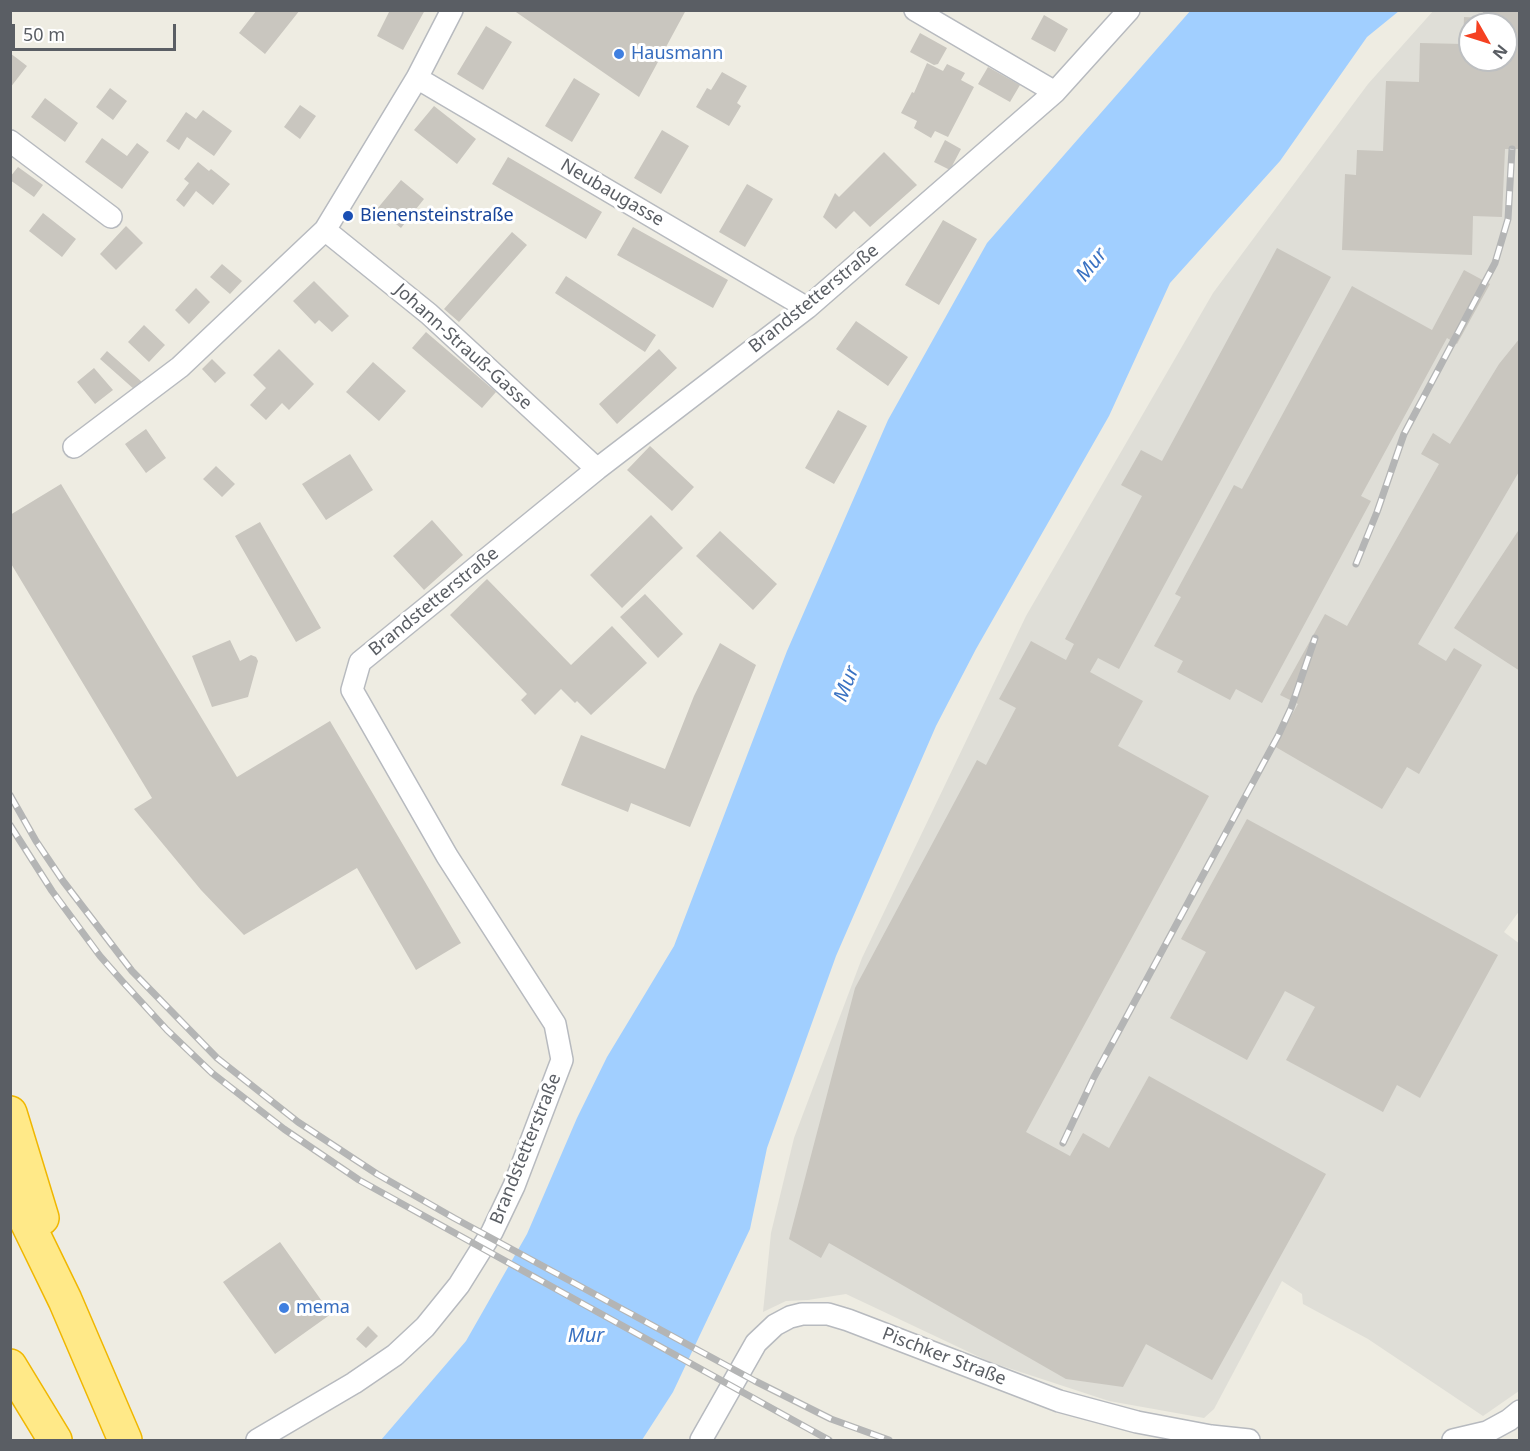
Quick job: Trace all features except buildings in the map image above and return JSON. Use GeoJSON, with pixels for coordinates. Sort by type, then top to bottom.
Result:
{"type":"FeatureCollection","features":[{"type":"Feature","properties":{"kind":"highway"},"geometry":{"type":"LineString","coordinates":[[10,1113],[65,1300]]}},
{"type":"Feature","properties":{"kind":"highway"},"geometry":{"type":"LineString","coordinates":[[10,1186],[65,1300],[125,1440]]}},
{"type":"Feature","properties":{"kind":"highway"},"geometry":{"type":"LineString","coordinates":[[10,1366],[55,1440]]}},
{"type":"Feature","properties":{"kind":"street"},"geometry":{"type":"LineString","coordinates":[[74,447],[180,367],[325,230],[417,78],[452,10]]}},
{"type":"Feature","properties":{"kind":"street","name":"Brandstetterstraße"},"geometry":{"type":"LineString","coordinates":[[257,1440],[354,1383],[395,1355],[425,1326],[459,1285],[492,1232],[514,1186],[562,1060],[555,1024],[447,856],[352,690],[360,662],[597,469],[807,308],[1055,92],[1129,10]]}},
{"type":"Feature","properties":{"kind":"street"},"geometry":{"type":"LineString","coordinates":[[919,11],[1055,92]]}},
{"type":"Feature","properties":{"kind":"street","name":"Neubaugasse"},"geometry":{"type":"LineString","coordinates":[[417,78],[807,308]]}},
{"type":"Feature","properties":{"kind":"street"},"geometry":{"type":"LineString","coordinates":[[10,141],[111,217]]}},
{"type":"Feature","properties":{"kind":"street","name":"Johann-Strauß-Gasse"},"geometry":{"type":"LineString","coordinates":[[325,230],[429,314],[597,469]]}},
{"type":"Feature","properties":{"kind":"street","name":"Pischker Straße"},"geometry":{"type":"LineString","coordinates":[[700,1440],[756,1343],[775,1325],[790,1317],[802,1314],[828,1314],[1059,1401],[1137,1422],[1211,1436],[1249,1440]]}},
{"type":"Feature","properties":{"kind":"street"},"geometry":{"type":"LineString","coordinates":[[1453,1440],[1487,1432],[1520,1410]]}},
{"type":"Feature","properties":{"kind":"shaded area"},"geometry":{"type":"Polygon","coordinates":[[[1434,10],[1519,11],[1520,910],[1504,932],[1520,944],[1519,1391],[1483,1416],[1368,1339],[1303,1304],[1302,1294],[1282,1281],[1214,1409],[1204,1418],[1109,1401],[990,1362],[846,1294],[786,1301],[763,1312],[771,1233],[794,1138],[862,958],[1026,616],[1213,293],[1368,84],[1434,10]]]}},
{"type":"Feature","properties":{"kind":"water","name":"Mur"},"geometry":{"type":"Polygon","coordinates":[[[1191,10],[1399,11],[1367,37],[1280,161],[1170,283],[1109,416],[976,649],[936,726],[836,956],[767,1148],[750,1229],[673,1392],[642,1440],[381,1440],[466,1341],[527,1234],[577,1118],[607,1057],[674,946],[787,651],[888,420],[987,243],[1191,10]]]}},
{"type":"Feature","properties":{"kind":"railway"},"geometry":{"type":"LineString","coordinates":[[1356,564],[1404,434],[1495,263],[1508,219],[1512,149]]}},
{"type":"Feature","properties":{"kind":"railway"},"geometry":{"type":"LineString","coordinates":[[1063,1143],[1094,1077],[1278,736],[1291,708],[1315,638]]}},
{"type":"Feature","properties":{"kind":"railway"},"geometry":{"type":"LineString","coordinates":[[10,795],[36,841],[63,881],[132,971],[217,1058],[298,1122],[377,1174],[454,1218],[755,1381],[831,1419],[889,1440]]}},
{"type":"Feature","properties":{"kind":"railway"},"geometry":{"type":"LineString","coordinates":[[10,825],[52,891],[100,956],[122,981],[167,1030],[212,1073],[284,1129],[359,1180],[829,1440]]}},
{"type":"Feature","properties":{"kind":"place","name":"Hausmann"},"geometry":{"type":"Point","coordinates":[619,54]}},
{"type":"Feature","properties":{"kind":"place","name":"Bienensteinstraße"},"geometry":{"type":"Point","coordinates":[348,216]}},
{"type":"Feature","properties":{"kind":"place","name":"mema"},"geometry":{"type":"Point","coordinates":[284,1308]}}]}
